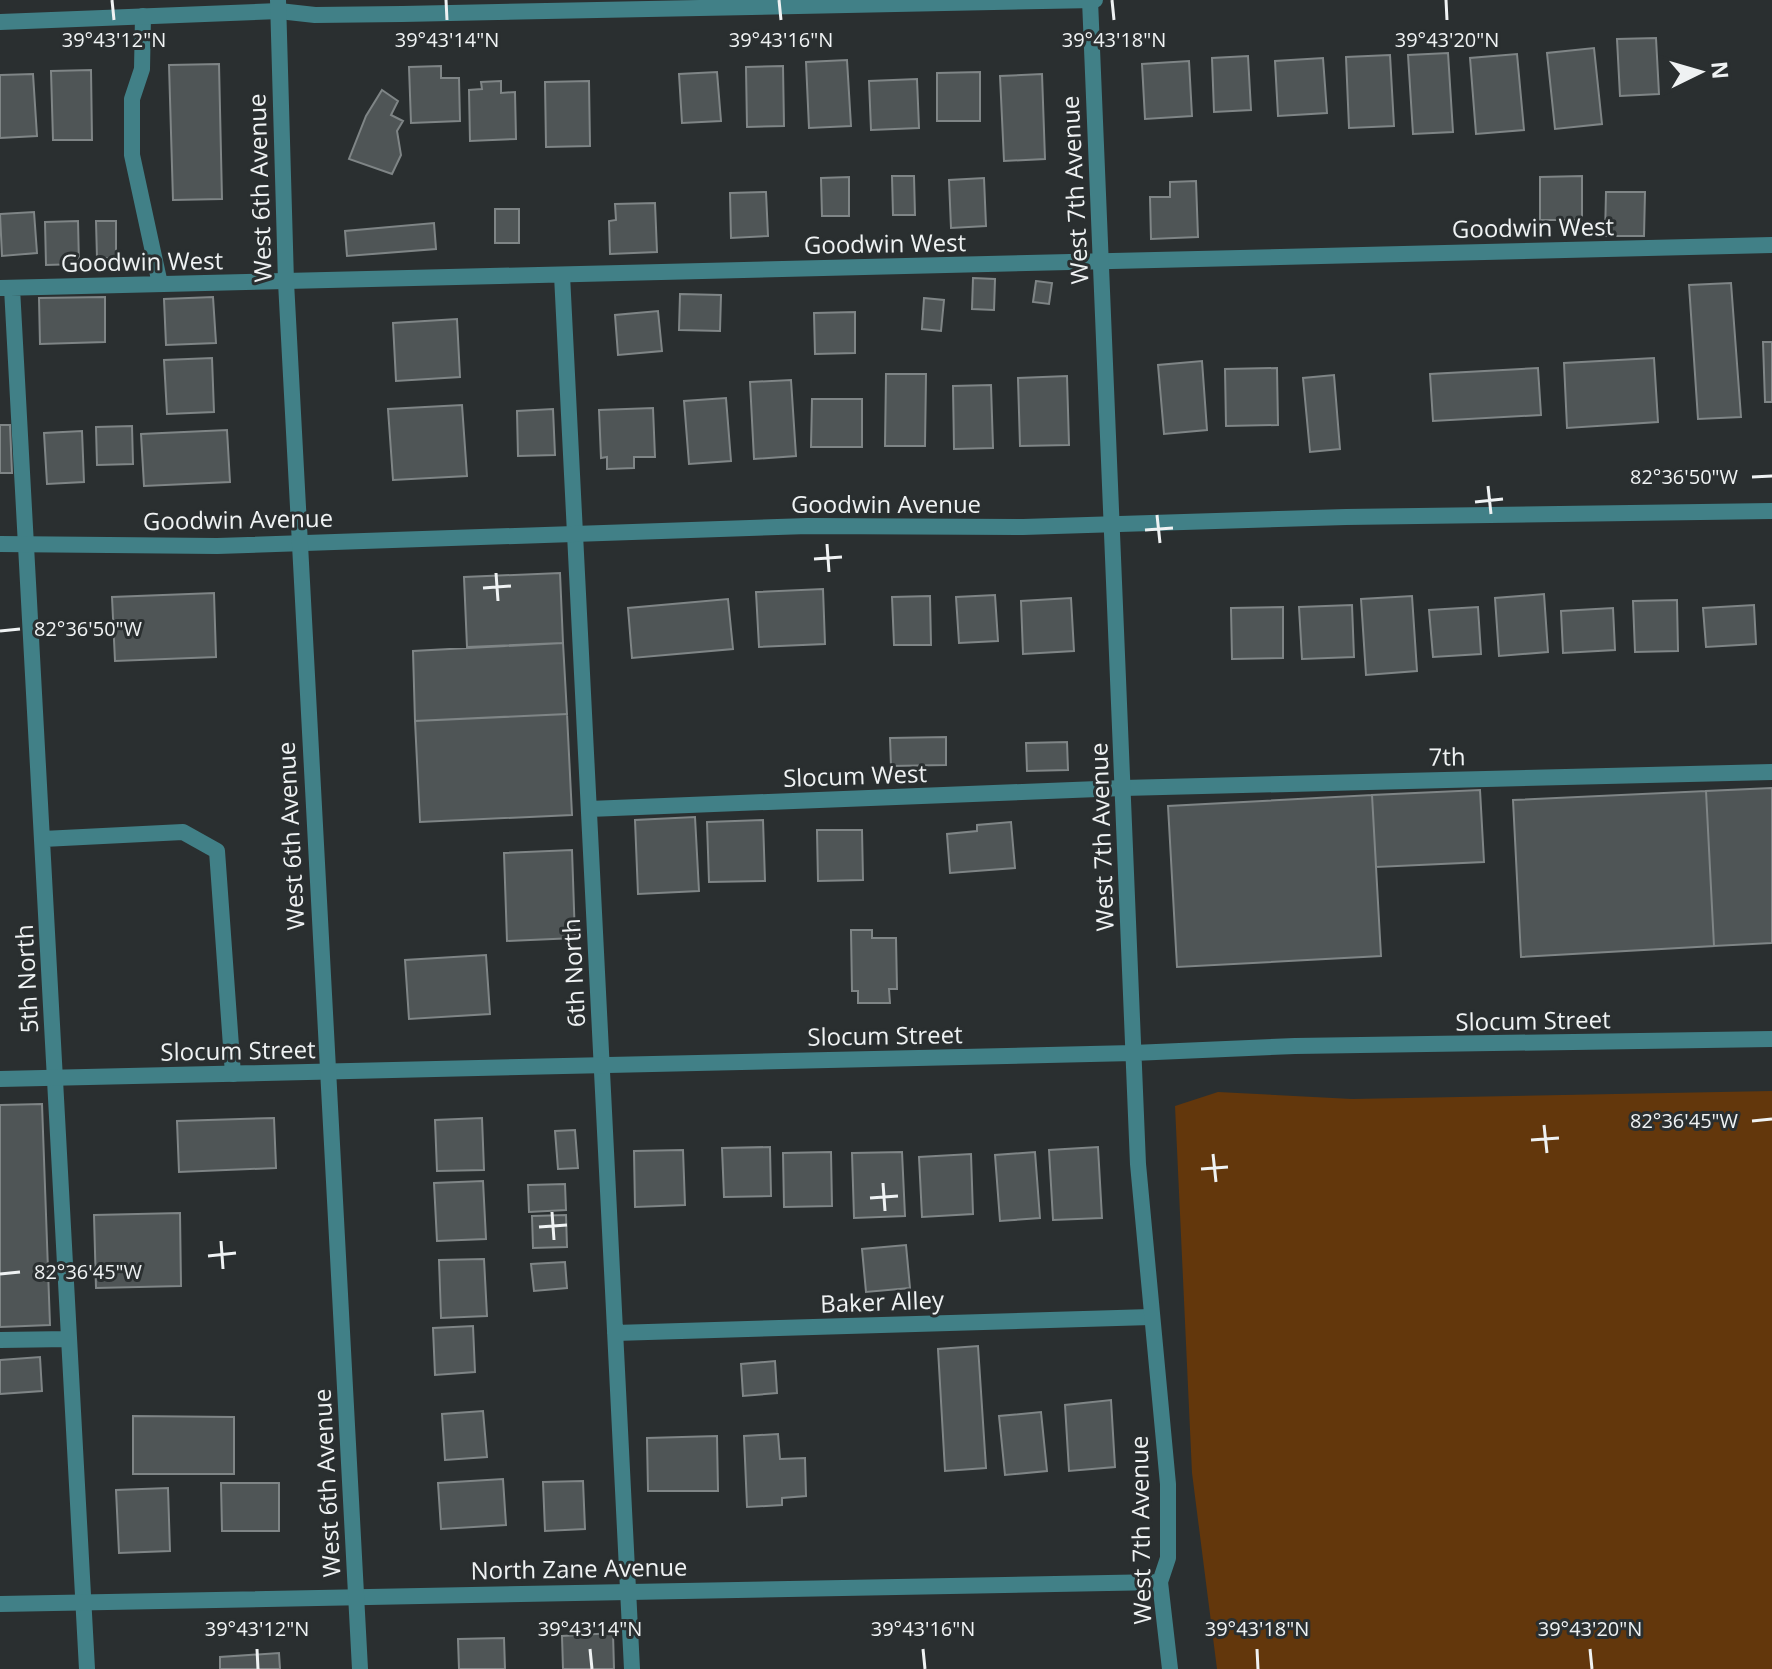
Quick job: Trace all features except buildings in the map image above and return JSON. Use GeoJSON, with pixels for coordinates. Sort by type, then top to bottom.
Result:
{"type":"FeatureCollection","features":[{"type":"Feature","properties":{"kind":"street"},"geometry":{"type":"LineString","coordinates":[[0,22],[143,16],[278,5],[315,15],[387,15],[1092,0]]}},
{"type":"Feature","properties":{"kind":"street","name":"West 7th Avenue"},"geometry":{"type":"LineString","coordinates":[[1092,0],[1138,1164],[1168,1484],[1168,1558],[1160,1582],[1170,1669]]}},
{"type":"Feature","properties":{"kind":"street","name":"West 6th Avenue"},"geometry":{"type":"LineString","coordinates":[[278,5],[286,282],[360,1669]]}},
{"type":"Feature","properties":{"kind":"street"},"geometry":{"type":"LineString","coordinates":[[143,16],[142,69],[132,99],[132,155],[160,284]]}},
{"type":"Feature","properties":{"kind":"street","name":"Goodwin West"},"geometry":{"type":"LineString","coordinates":[[6,288],[1772,245]]}},
{"type":"Feature","properties":{"kind":"street","name":"6th North"},"geometry":{"type":"LineString","coordinates":[[562,275],[632,1669]]}},
{"type":"Feature","properties":{"kind":"street","name":"5th North"},"geometry":{"type":"LineString","coordinates":[[6,288],[26,543],[87,1669]]}},
{"type":"Feature","properties":{"kind":"street","name":"Goodwin Avenue"},"geometry":{"type":"LineString","coordinates":[[0,544],[217,546],[575,532],[1772,511]]}},
{"type":"Feature","properties":{"kind":"street","name":"7th"},"geometry":{"type":"LineString","coordinates":[[1123,788],[1772,772]]}},
{"type":"Feature","properties":{"kind":"street","name":"Slocum West"},"geometry":{"type":"LineString","coordinates":[[589,809],[1123,788]]}},
{"type":"Feature","properties":{"kind":"street"},"geometry":{"type":"LineString","coordinates":[[43,839],[183,832],[217,851],[233,1074]]}},
{"type":"Feature","properties":{"kind":"street","name":"Slocum Street"},"geometry":{"type":"LineString","coordinates":[[0,1079],[1133,1053],[1295,1046],[1772,1039]]}},
{"type":"Feature","properties":{"kind":"street","name":"Baker Alley"},"geometry":{"type":"LineString","coordinates":[[615,1333],[1151,1317]]}},
{"type":"Feature","properties":{"kind":"street"},"geometry":{"type":"LineString","coordinates":[[0,1340],[69,1339]]}},
{"type":"Feature","properties":{"kind":"street","name":"North Zane Avenue"},"geometry":{"type":"LineString","coordinates":[[0,1604],[1160,1582]]}},
{"type":"Feature","properties":{"kind":"shaded area"},"geometry":{"type":"Polygon","coordinates":[[[1772,1091],[1772,1669],[1217,1669],[1192,1473],[1175,1106],[1218,1092],[1352,1099],[1772,1091]]]}}]}
